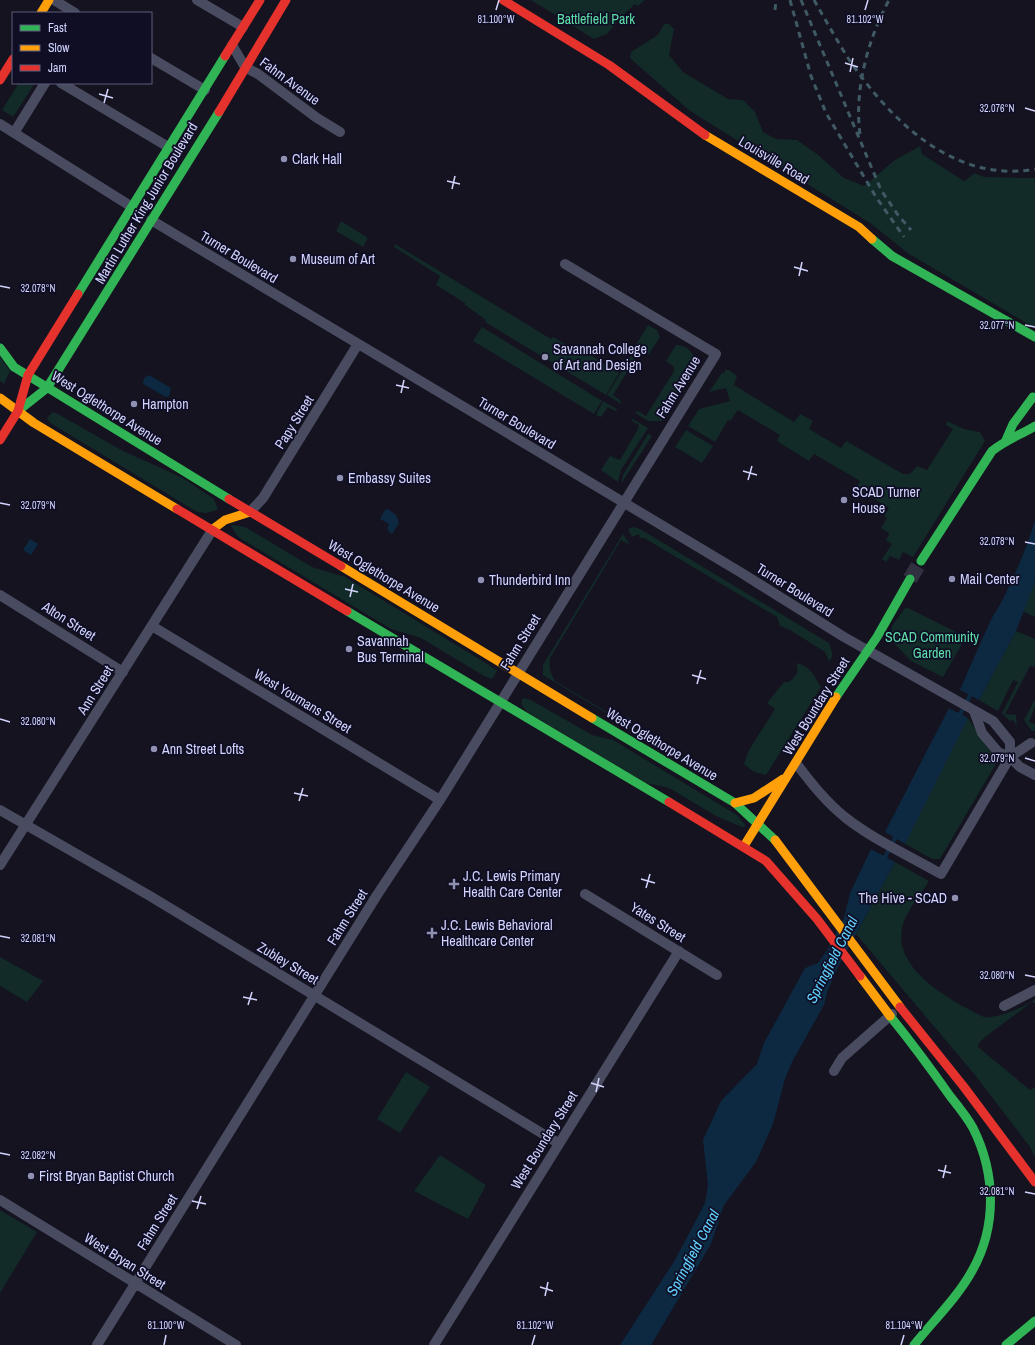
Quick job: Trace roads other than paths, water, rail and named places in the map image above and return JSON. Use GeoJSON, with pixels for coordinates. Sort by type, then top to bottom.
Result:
{"type":"FeatureCollection","features":[{"type":"Feature","properties":{"kind":"main road"},"geometry":{"type":"LineString","coordinates":[[42,12],[49,0]]}},
{"type":"Feature","properties":{"kind":"main road","name":"Martin Luther King Junior Boulevard"},"geometry":{"type":"LineString","coordinates":[[0,440],[18,411],[28,375],[170,148],[260,0]]}},
{"type":"Feature","properties":{"kind":"main road","name":"Martin Luther King Junior Boulevard"},"geometry":{"type":"LineString","coordinates":[[18,411],[47,388],[286,0]]}},
{"type":"Feature","properties":{"kind":"main road","name":"Louisville Road"},"geometry":{"type":"LineString","coordinates":[[503,0],[608,65],[701,133],[859,227],[892,256],[1035,337]]}},
{"type":"Feature","properties":{"kind":"main road"},"geometry":{"type":"LineString","coordinates":[[0,80],[12,61]]}},
{"type":"Feature","properties":{"kind":"main road","name":"West Oglethorpe Avenue"},"geometry":{"type":"LineString","coordinates":[[0,348],[14,367],[47,388],[250,512],[735,803],[772,837],[900,1007],[964,1087],[1035,1182]]}},
{"type":"Feature","properties":{"kind":"main road"},"geometry":{"type":"LineString","coordinates":[[1006,440],[1013,424],[1033,397]]}},
{"type":"Feature","properties":{"kind":"main road"},"geometry":{"type":"LineString","coordinates":[[0,398],[34,423],[213,529],[499,702],[744,846],[766,861],[817,919],[926,1062],[973,1128],[985,1162],[991,1194],[990,1225],[986,1240],[965,1283],[914,1345]]}},
{"type":"Feature","properties":{"kind":"main road"},"geometry":{"type":"LineString","coordinates":[[921,562],[980,467],[992,451],[1006,440],[1024,433],[1035,426]]}},
{"type":"Feature","properties":{"kind":"main road"},"geometry":{"type":"LineString","coordinates":[[213,529],[219,523],[250,512]]}},
{"type":"Feature","properties":{"kind":"main road","name":"West Boundary Street"},"geometry":{"type":"LineString","coordinates":[[744,846],[845,683],[868,651],[910,579]]}},
{"type":"Feature","properties":{"kind":"main road"},"geometry":{"type":"LineString","coordinates":[[735,803],[754,798],[789,775]]}},
{"type":"Feature","properties":{"kind":"main road"},"geometry":{"type":"LineString","coordinates":[[1006,1345],[1035,1321]]}},
{"type":"Feature","properties":{"kind":"street"},"geometry":{"type":"LineString","coordinates":[[54,0],[73,12]]}},
{"type":"Feature","properties":{"kind":"street"},"geometry":{"type":"LineString","coordinates":[[197,0],[243,27]]}},
{"type":"Feature","properties":{"kind":"street","name":"Fahm Avenue"},"geometry":{"type":"LineString","coordinates":[[232,45],[245,67],[317,118],[340,132]]}},
{"type":"Feature","properties":{"kind":"street"},"geometry":{"type":"LineString","coordinates":[[152,59],[205,90]]}},
{"type":"Feature","properties":{"kind":"street"},"geometry":{"type":"LineString","coordinates":[[14,132],[44,84]]}},
{"type":"Feature","properties":{"kind":"street"},"geometry":{"type":"LineString","coordinates":[[63,84],[170,148]]}},
{"type":"Feature","properties":{"kind":"street"},"geometry":{"type":"LineString","coordinates":[[0,124],[132,207]]}},
{"type":"Feature","properties":{"kind":"street","name":"Turner Boulevard"},"geometry":{"type":"LineString","coordinates":[[151,220],[868,651],[993,721],[1010,742],[1010,758]]}},
{"type":"Feature","properties":{"kind":"street","name":"Fahm Avenue"},"geometry":{"type":"LineString","coordinates":[[565,264],[716,354],[622,504]]}},
{"type":"Feature","properties":{"kind":"street","name":"Papy Street"},"geometry":{"type":"LineString","coordinates":[[250,512],[262,498],[358,344]]}},
{"type":"Feature","properties":{"kind":"street","name":"Fahm Street"},"geometry":{"type":"LineString","coordinates":[[97,1345],[315,996],[376,895],[440,800],[622,504]]}},
{"type":"Feature","properties":{"kind":"street","name":"Ann Street"},"geometry":{"type":"LineString","coordinates":[[0,865],[213,529]]}},
{"type":"Feature","properties":{"kind":"street","name":"Alton Street"},"geometry":{"type":"LineString","coordinates":[[0,595],[122,672]]}},
{"type":"Feature","properties":{"kind":"street","name":"West Youmans Street"},"geometry":{"type":"LineString","coordinates":[[152,626],[440,800]]}},
{"type":"Feature","properties":{"kind":"street"},"geometry":{"type":"LineString","coordinates":[[974,711],[982,733],[998,752],[1010,758],[1020,767],[1035,775]]}},
{"type":"Feature","properties":{"kind":"street"},"geometry":{"type":"LineString","coordinates":[[796,763],[828,802],[847,818],[878,838],[942,874],[1010,758],[1031,742]]}},
{"type":"Feature","properties":{"kind":"street","name":"Zubley Street"},"geometry":{"type":"LineString","coordinates":[[0,810],[150,896],[558,1144]]}},
{"type":"Feature","properties":{"kind":"street","name":"Yates Street"},"geometry":{"type":"LineString","coordinates":[[585,894],[717,975]]}},
{"type":"Feature","properties":{"kind":"street","name":"West Boundary Street"},"geometry":{"type":"LineString","coordinates":[[434,1345],[679,951]]}},
{"type":"Feature","properties":{"kind":"street"},"geometry":{"type":"LineString","coordinates":[[1004,1006],[1035,990]]}},
{"type":"Feature","properties":{"kind":"street"},"geometry":{"type":"LineString","coordinates":[[834,1071],[842,1058],[900,1007]]}},
{"type":"Feature","properties":{"kind":"street","name":"West Bryan Street"},"geometry":{"type":"LineString","coordinates":[[0,1200],[236,1345]]}},
{"type":"Feature","properties":{"kind":"water"},"geometry":{"type":"Polygon","coordinates":[[[149,375],[171,388],[169,396],[166,397],[143,384],[144,378],[149,375]]]}},
{"type":"Feature","properties":{"kind":"water"},"geometry":{"type":"Polygon","coordinates":[[[388,509],[396,515],[399,523],[392,534],[387,529],[389,524],[380,519],[385,510],[388,509]]]}},
{"type":"Feature","properties":{"kind":"water"},"geometry":{"type":"Polygon","coordinates":[[[1035,520],[1035,582],[1016,631],[979,700],[960,690],[991,620],[1002,602],[1017,570],[1035,520]]]}},
{"type":"Feature","properties":{"kind":"water"},"geometry":{"type":"Polygon","coordinates":[[[30,539],[38,544],[31,555],[23,550],[30,539]]]}},
{"type":"Feature","properties":{"kind":"water"},"geometry":{"type":"Polygon","coordinates":[[[949,708],[968,718],[905,844],[885,832],[949,708]]]}},
{"type":"Feature","properties":{"kind":"water"},"geometry":{"type":"Polygon","coordinates":[[[871,849],[895,862],[838,967],[827,992],[824,1005],[792,1062],[785,1079],[773,1124],[756,1162],[724,1205],[711,1244],[651,1345],[620,1345],[675,1260],[705,1203],[708,1185],[703,1140],[721,1101],[757,1064],[764,1043],[805,968],[818,963],[828,949],[844,918],[850,893],[871,849]]]}},
{"type":"Feature","properties":{"kind":"waterway","name":"Springfield Canal"},"geometry":{"type":"LineString","coordinates":[[958,718],[972,692]]}},
{"type":"Feature","properties":{"kind":"waterway","name":"Springfield Canal"},"geometry":{"type":"LineString","coordinates":[[883,861],[897,834]]}},
{"type":"Feature","properties":{"kind":"tunnel"},"geometry":{"type":"LineString","coordinates":[[910,579],[921,561]]}},
{"type":"Feature","properties":{"kind":"railway"},"geometry":{"type":"LineString","coordinates":[[775,10],[776,0]]}},
{"type":"Feature","properties":{"kind":"railway"},"geometry":{"type":"LineString","coordinates":[[790,0],[811,76],[826,113],[876,197],[904,237]]}},
{"type":"Feature","properties":{"kind":"railway"},"geometry":{"type":"LineString","coordinates":[[801,0],[881,190],[898,215],[911,230]]}},
{"type":"Feature","properties":{"kind":"railway"},"geometry":{"type":"LineString","coordinates":[[814,0],[848,58],[865,81],[884,104],[904,124],[927,142],[951,157],[978,167],[1005,171],[1035,169]]}},
{"type":"Feature","properties":{"kind":"railway"},"geometry":{"type":"LineString","coordinates":[[860,134],[859,100],[864,65],[881,15],[889,0]]}},
{"type":"Feature","properties":{"kind":"place","name":"Clark Hall"},"geometry":{"type":"Point","coordinates":[284,159]}},
{"type":"Feature","properties":{"kind":"place","name":"Museum of Art"},"geometry":{"type":"Point","coordinates":[293,259]}},
{"type":"Feature","properties":{"kind":"place","name":"Savannah College of Art and Design"},"geometry":{"type":"Point","coordinates":[545,357]}},
{"type":"Feature","properties":{"kind":"place","name":"Hampton"},"geometry":{"type":"Point","coordinates":[134,404]}},
{"type":"Feature","properties":{"kind":"place","name":"Embassy Suites"},"geometry":{"type":"Point","coordinates":[340,478]}},
{"type":"Feature","properties":{"kind":"place","name":"SCAD Turner House"},"geometry":{"type":"Point","coordinates":[844,500]}},
{"type":"Feature","properties":{"kind":"place","name":"Mail Center"},"geometry":{"type":"Point","coordinates":[952,579]}},
{"type":"Feature","properties":{"kind":"place","name":"Thunderbird Inn"},"geometry":{"type":"Point","coordinates":[481,580]}},
{"type":"Feature","properties":{"kind":"place","name":"Savannah Bus Terminal"},"geometry":{"type":"Point","coordinates":[349,649]}},
{"type":"Feature","properties":{"kind":"place","name":"Ann Street Lofts"},"geometry":{"type":"Point","coordinates":[154,749]}},
{"type":"Feature","properties":{"kind":"place","name":"J.C. Lewis Primary Health Care Center"},"geometry":{"type":"Point","coordinates":[454,884]}},
{"type":"Feature","properties":{"kind":"place","name":"The Hive - SCAD"},"geometry":{"type":"Point","coordinates":[955,898]}},
{"type":"Feature","properties":{"kind":"place","name":"J.C. Lewis Behavioral Healthcare Center"},"geometry":{"type":"Point","coordinates":[432,933]}},
{"type":"Feature","properties":{"kind":"place","name":"First Bryan Baptist Church"},"geometry":{"type":"Point","coordinates":[31,1176]}},
{"type":"Feature","properties":{"kind":"park label","name":"Battlefield Park"},"geometry":{"type":"Point","coordinates":[596,19]}},
{"type":"Feature","properties":{"kind":"park label","name":"SCAD Community Garden"},"geometry":{"type":"Point","coordinates":[932,646]}}]}
